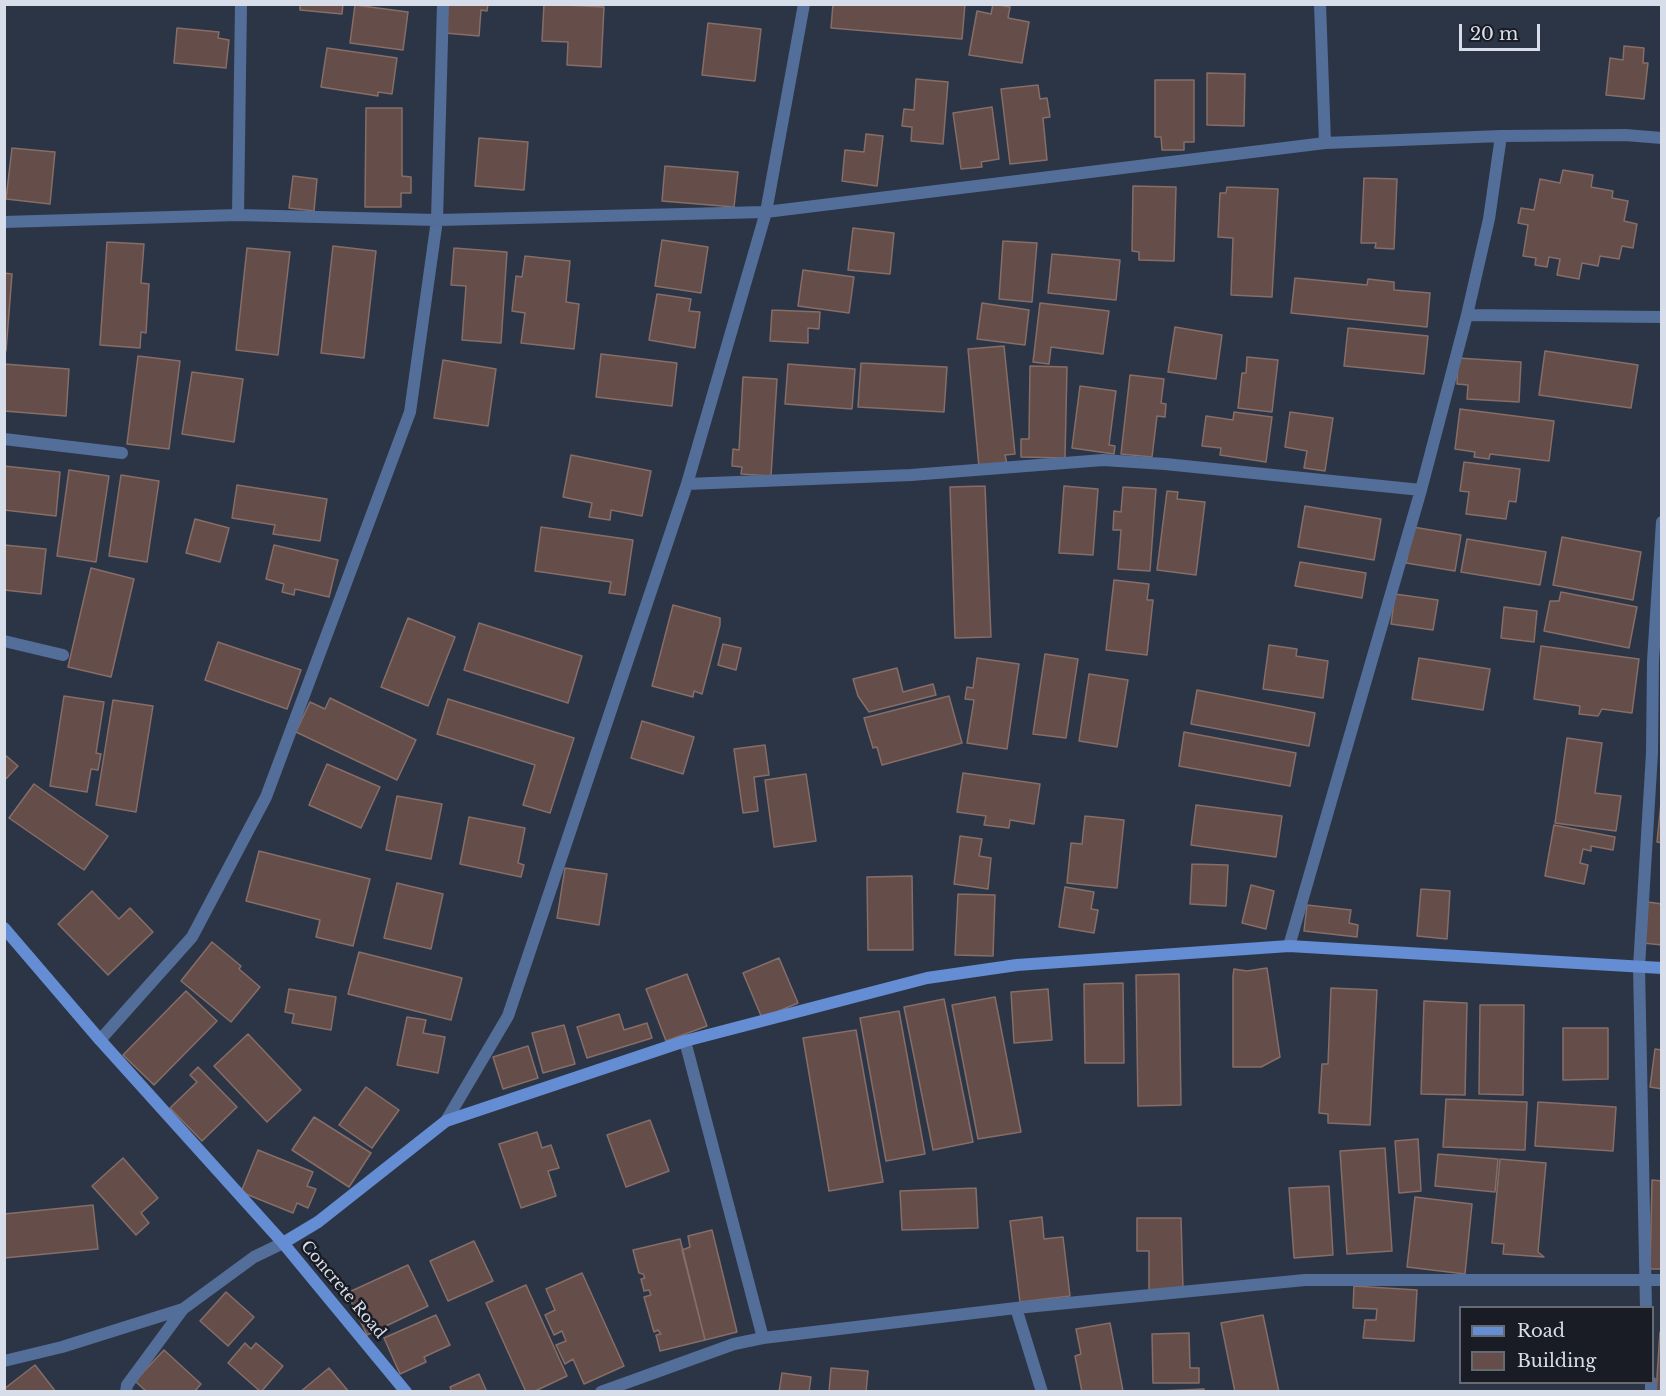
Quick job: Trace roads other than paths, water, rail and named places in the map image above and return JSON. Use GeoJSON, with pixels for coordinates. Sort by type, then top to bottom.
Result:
{"type":"FeatureCollection","features":[{"type":"Feature","properties":{"kind":"street"},"geometry":{"type":"LineString","coordinates":[[238,215],[241,4]]}},
{"type":"Feature","properties":{"kind":"street"},"geometry":{"type":"LineString","coordinates":[[100,1040],[192,938],[267,797],[410,412],[437,220],[443,4]]}},
{"type":"Feature","properties":{"kind":"street"},"geometry":{"type":"LineString","coordinates":[[446,1121],[508,1016],[687,484],[766,212],[804,4]]}},
{"type":"Feature","properties":{"kind":"street"},"geometry":{"type":"LineString","coordinates":[[1320,4],[1325,143]]}},
{"type":"Feature","properties":{"kind":"street"},"geometry":{"type":"LineString","coordinates":[[4,222],[238,215],[437,220],[766,212],[1325,143],[1501,136],[1625,135],[1662,138]]}},
{"type":"Feature","properties":{"kind":"street"},"geometry":{"type":"LineString","coordinates":[[1289,946],[1421,490],[1467,315],[1490,219],[1501,136]]}},
{"type":"Feature","properties":{"kind":"street"},"geometry":{"type":"LineString","coordinates":[[1467,315],[1662,318]]}},
{"type":"Feature","properties":{"kind":"street"},"geometry":{"type":"LineString","coordinates":[[4,439],[122,453]]}},
{"type":"Feature","properties":{"kind":"street"},"geometry":{"type":"LineString","coordinates":[[687,484],[911,475],[1103,460],[1165,464],[1421,490]]}},
{"type":"Feature","properties":{"kind":"street"},"geometry":{"type":"LineString","coordinates":[[1646,1306],[1639,967],[1652,753],[1653,661],[1662,522]]}},
{"type":"Feature","properties":{"kind":"street"},"geometry":{"type":"LineString","coordinates":[[4,641],[63,655]]}},
{"type":"Feature","properties":{"kind":"street","name":"Concrete Road"},"geometry":{"type":"LineString","coordinates":[[4,928],[100,1040],[283,1243],[406,1392]]}},
{"type":"Feature","properties":{"kind":"street"},"geometry":{"type":"LineString","coordinates":[[126,1392],[128,1384],[183,1309],[254,1257],[318,1222],[446,1121],[685,1041],[927,978],[1017,965],[1289,946],[1662,968]]}},
{"type":"Feature","properties":{"kind":"street"},"geometry":{"type":"LineString","coordinates":[[685,1041],[763,1338]]}},
{"type":"Feature","properties":{"kind":"street"},"geometry":{"type":"LineString","coordinates":[[601,1392],[734,1344],[763,1338],[1016,1308],[1305,1280],[1662,1280]]}},
{"type":"Feature","properties":{"kind":"street"},"geometry":{"type":"LineString","coordinates":[[1016,1308],[1042,1392]]}},
{"type":"Feature","properties":{"kind":"street"},"geometry":{"type":"LineString","coordinates":[[4,1361],[62,1347],[183,1309]]}}]}
